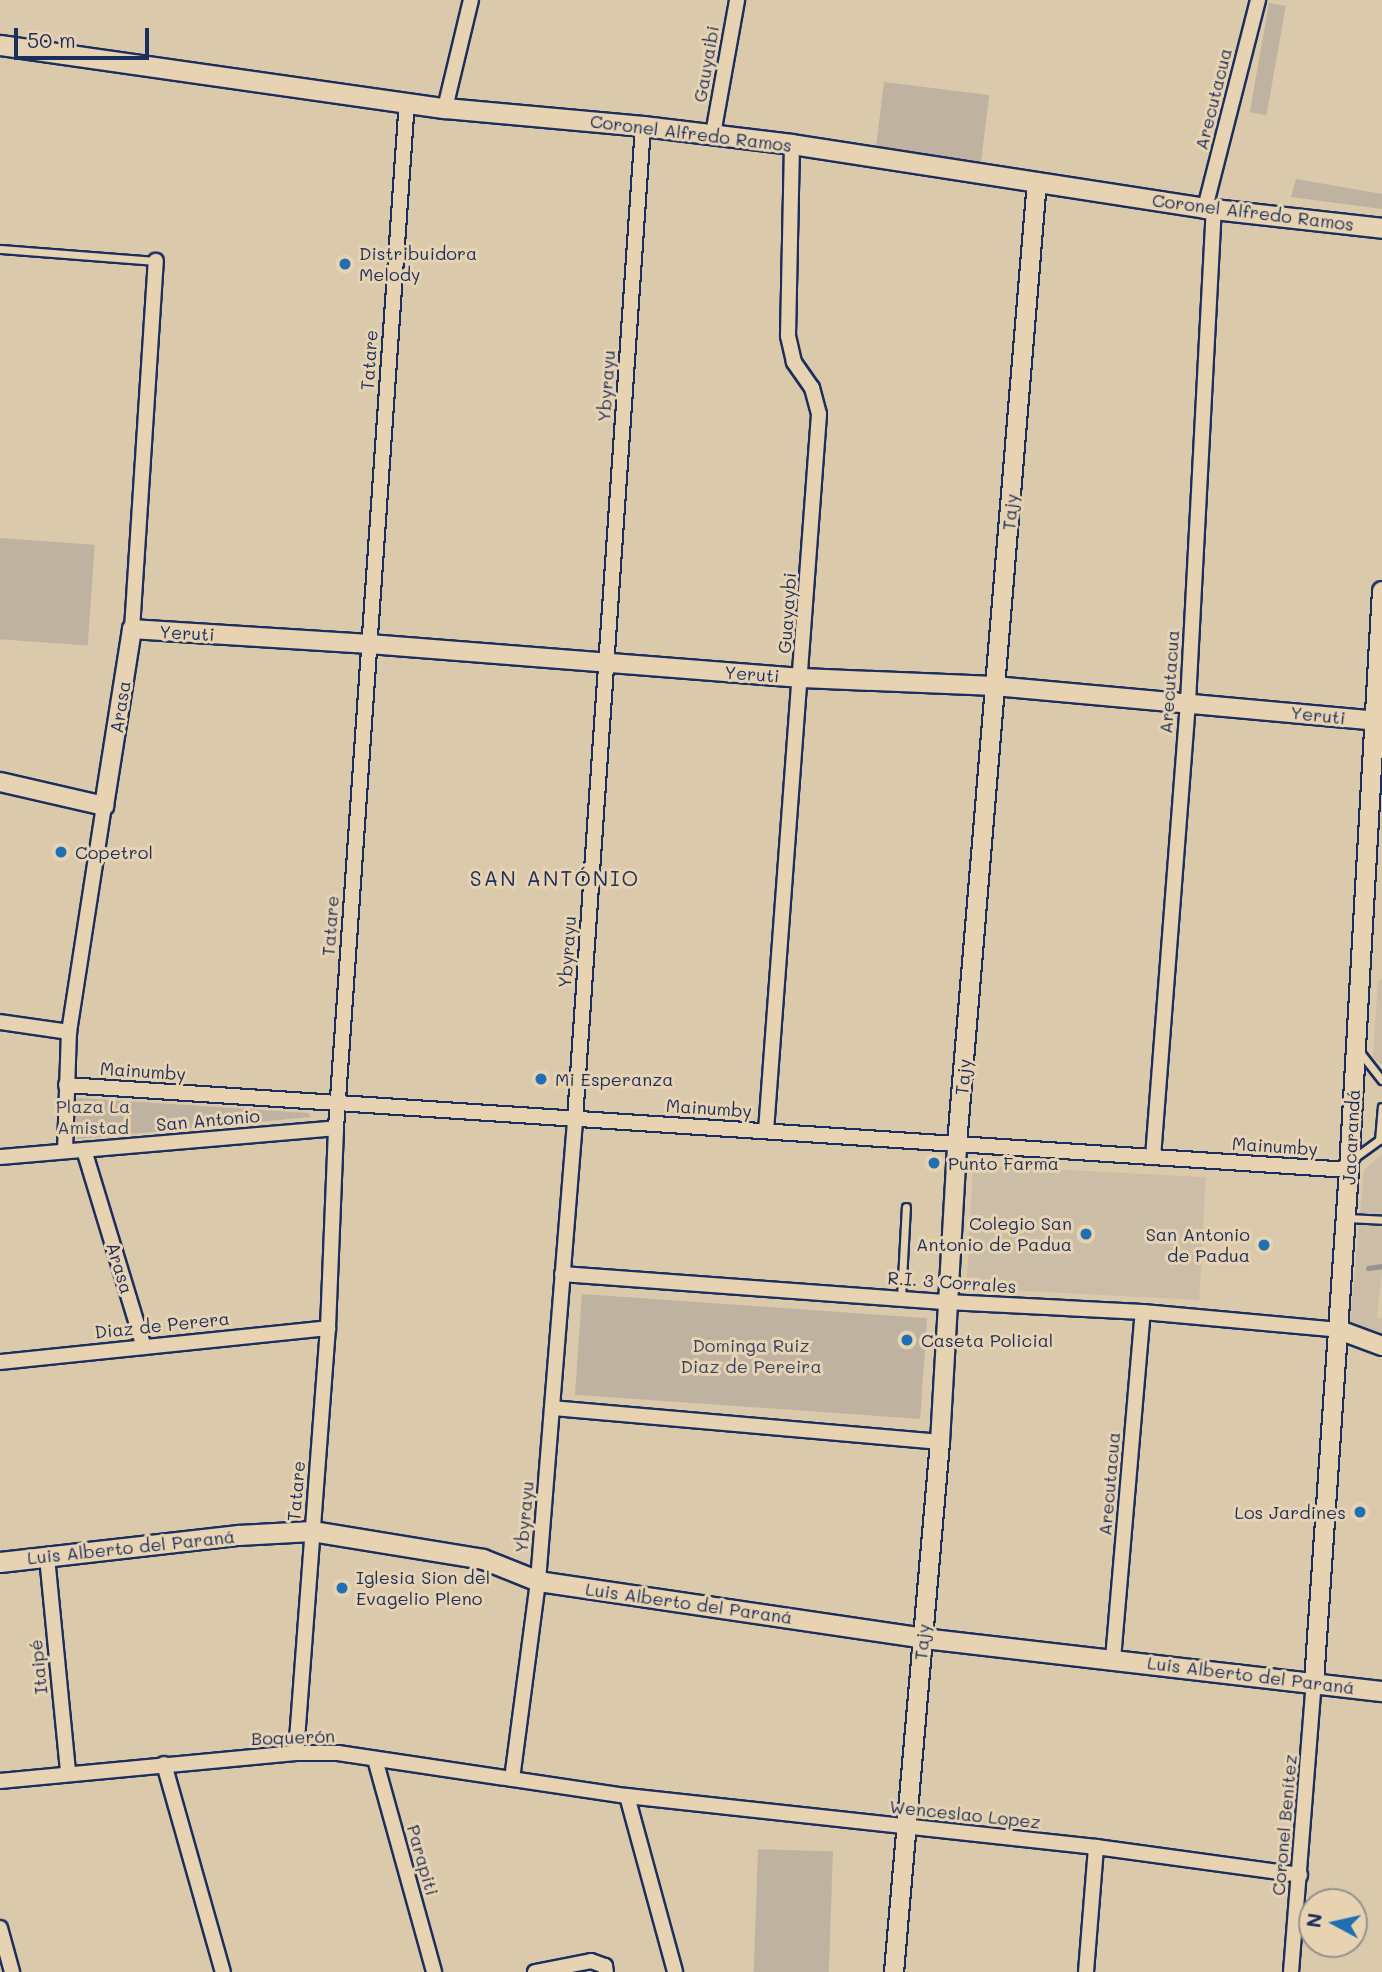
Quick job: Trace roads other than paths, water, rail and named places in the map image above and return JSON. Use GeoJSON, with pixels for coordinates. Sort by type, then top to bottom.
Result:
{"type":"FeatureCollection","features":[{"type":"Feature","properties":{"kind":"main road","name":"Coronel Alfredo Ramos"},"geometry":{"type":"LineString","coordinates":[[0,45],[445,108],[643,126],[792,144],[1210,208],[1382,228]]}},
{"type":"Feature","properties":{"kind":"main road","name":"Luis Alberto del Paraná"},"geometry":{"type":"LineString","coordinates":[[0,1562],[238,1535],[312,1531],[482,1559],[538,1581],[923,1638],[1382,1690]]}},
{"type":"Feature","properties":{"kind":"street"},"geometry":{"type":"LineString","coordinates":[[445,108],[471,0]]}},
{"type":"Feature","properties":{"kind":"street","name":"Gauyaibi"},"geometry":{"type":"LineString","coordinates":[[713,134],[737,0]]}},
{"type":"Feature","properties":{"kind":"street","name":"Arecutacua"},"geometry":{"type":"LineString","coordinates":[[1153,1157],[1188,702],[1210,208],[1258,0]]}},
{"type":"Feature","properties":{"kind":"street","name":"Tatare"},"geometry":{"type":"LineString","coordinates":[[296,1753],[328,1328],[336,1128],[407,101]]}},
{"type":"Feature","properties":{"kind":"street","name":"Ybyrayu"},"geometry":{"type":"LineString","coordinates":[[512,1779],[538,1581],[575,1119],[643,126]]}},
{"type":"Feature","properties":{"kind":"street","name":"Guayaybi"},"geometry":{"type":"LineString","coordinates":[[766,1131],[802,678],[819,414],[812,388],[794,362],[788,336],[792,144]]}},
{"type":"Feature","properties":{"kind":"street","name":"Tajy"},"geometry":{"type":"LineString","coordinates":[[894,1972],[940,1442],[957,1144],[1037,182]]}},
{"type":"Feature","properties":{"kind":"street","name":"Arasa"},"geometry":{"type":"LineString","coordinates":[[65,1151],[69,1032],[132,629],[156,261]]}},
{"type":"Feature","properties":{"kind":"street","name":"Jacarandá"},"geometry":{"type":"LineString","coordinates":[[1314,1682],[1350,1166],[1372,720],[1378,700],[1382,591]]}},
{"type":"Feature","properties":{"kind":"street","name":"Yeruti"},"geometry":{"type":"LineString","coordinates":[[132,629],[369,644],[802,678],[995,687],[1372,720]]}},
{"type":"Feature","properties":{"kind":"street"},"geometry":{"type":"LineString","coordinates":[[0,782],[104,806]]}},
{"type":"Feature","properties":{"kind":"street"},"geometry":{"type":"LineString","coordinates":[[0,1022],[69,1032]]}},
{"type":"Feature","properties":{"kind":"street","name":"Mainumby"},"geometry":{"type":"LineString","coordinates":[[66,1085],[1153,1157],[1350,1166]]}},
{"type":"Feature","properties":{"kind":"street","name":"San Antonio"},"geometry":{"type":"LineString","coordinates":[[0,1157],[336,1128]]}},
{"type":"Feature","properties":{"kind":"street","name":"Arasa"},"geometry":{"type":"LineString","coordinates":[[84,1150],[144,1347]]}},
{"type":"Feature","properties":{"kind":"street","name":"R.I. 3 Corrales"},"geometry":{"type":"LineString","coordinates":[[562,1274],[947,1302],[1143,1312],[1339,1330]]}},
{"type":"Feature","properties":{"kind":"street","name":"Arecutacua"},"geometry":{"type":"LineString","coordinates":[[1113,1660],[1143,1312]]}},
{"type":"Feature","properties":{"kind":"street","name":"Diaz de Perera"},"geometry":{"type":"LineString","coordinates":[[0,1362],[328,1328]]}},
{"type":"Feature","properties":{"kind":"street"},"geometry":{"type":"LineString","coordinates":[[1339,1330],[1382,1346]]}},
{"type":"Feature","properties":{"kind":"street"},"geometry":{"type":"LineString","coordinates":[[552,1408],[940,1442]]}},
{"type":"Feature","properties":{"kind":"street","name":"Itaipé"},"geometry":{"type":"LineString","coordinates":[[47,1557],[68,1773]]}},
{"type":"Feature","properties":{"kind":"street","name":"Coronel Benítez"},"geometry":{"type":"LineString","coordinates":[[1291,1972],[1314,1682]]}},
{"type":"Feature","properties":{"kind":"street","name":"Boquerón"},"geometry":{"type":"LineString","coordinates":[[0,1781],[296,1753],[338,1753],[627,1796]]}},
{"type":"Feature","properties":{"kind":"street","name":"Parapiti"},"geometry":{"type":"LineString","coordinates":[[374,1759],[434,1972]]}},
{"type":"Feature","properties":{"kind":"street"},"geometry":{"type":"LineString","coordinates":[[164,1764],[223,1972]]}},
{"type":"Feature","properties":{"kind":"street"},"geometry":{"type":"LineString","coordinates":[[627,1796],[675,1972]]}},
{"type":"Feature","properties":{"kind":"street","name":"Wenceslao Lopez"},"geometry":{"type":"LineString","coordinates":[[627,1796],[1096,1847],[1300,1875]]}},
{"type":"Feature","properties":{"kind":"street"},"geometry":{"type":"LineString","coordinates":[[1086,1972],[1096,1847]]}},
{"type":"Feature","properties":{"kind":"street"},"geometry":{"type":"LineString","coordinates":[[0,1928],[12,1972]]}},
{"type":"Feature","properties":{"kind":"street"},"geometry":{"type":"LineString","coordinates":[[536,1972],[591,1961],[605,1966],[606,1972]]}},
{"type":"Feature","properties":{"kind":"lane"},"geometry":{"type":"LineString","coordinates":[[0,249],[156,261]]}},
{"type":"Feature","properties":{"kind":"lane"},"geometry":{"type":"LineString","coordinates":[[1356,1048],[1382,1080]]}},
{"type":"Feature","properties":{"kind":"lane"},"geometry":{"type":"LineString","coordinates":[[1350,1166],[1379,1140],[1382,1107]]}},
{"type":"Feature","properties":{"kind":"lane"},"geometry":{"type":"LineString","coordinates":[[901,1298],[906,1207]]}},
{"type":"Feature","properties":{"kind":"lane"},"geometry":{"type":"LineString","coordinates":[[1346,1218],[1382,1220]]}},
{"type":"Feature","properties":{"kind":"waterway"},"geometry":{"type":"LineString","coordinates":[[1368,1268],[1382,1266]]}},
{"type":"Feature","properties":{"kind":"place","name":"Distribuidora Melody"},"geometry":{"type":"Point","coordinates":[345,264]}},
{"type":"Feature","properties":{"kind":"place","name":"Copetrol"},"geometry":{"type":"Point","coordinates":[61,852]}},
{"type":"Feature","properties":{"kind":"place","name":"Mi Esperanza"},"geometry":{"type":"Point","coordinates":[541,1079]}},
{"type":"Feature","properties":{"kind":"place","name":"Punto Farma"},"geometry":{"type":"Point","coordinates":[934,1163]}},
{"type":"Feature","properties":{"kind":"place","name":"Colegio San Antonio de Padua"},"geometry":{"type":"Point","coordinates":[1086,1234]}},
{"type":"Feature","properties":{"kind":"place","name":"San Antonio de Padua"},"geometry":{"type":"Point","coordinates":[1264,1245]}},
{"type":"Feature","properties":{"kind":"place","name":"Caseta Policial"},"geometry":{"type":"Point","coordinates":[907,1340]}},
{"type":"Feature","properties":{"kind":"place","name":"Los Jardines"},"geometry":{"type":"Point","coordinates":[1360,1512]}},
{"type":"Feature","properties":{"kind":"place","name":"Iglesia Sion del Evagelio Pleno"},"geometry":{"type":"Point","coordinates":[342,1588]}},
{"type":"Feature","properties":{"kind":"district","name":"SAN ANTÓNIO"},"geometry":{"type":"Point","coordinates":[555,878]}},
{"type":"Feature","properties":{"kind":"park label","name":"Plaza La Amistad"},"geometry":{"type":"Point","coordinates":[93,1117]}},
{"type":"Feature","properties":{"kind":"park label","name":"Dominga Ruiz Diaz de Pereira"},"geometry":{"type":"Point","coordinates":[751,1356]}}]}
